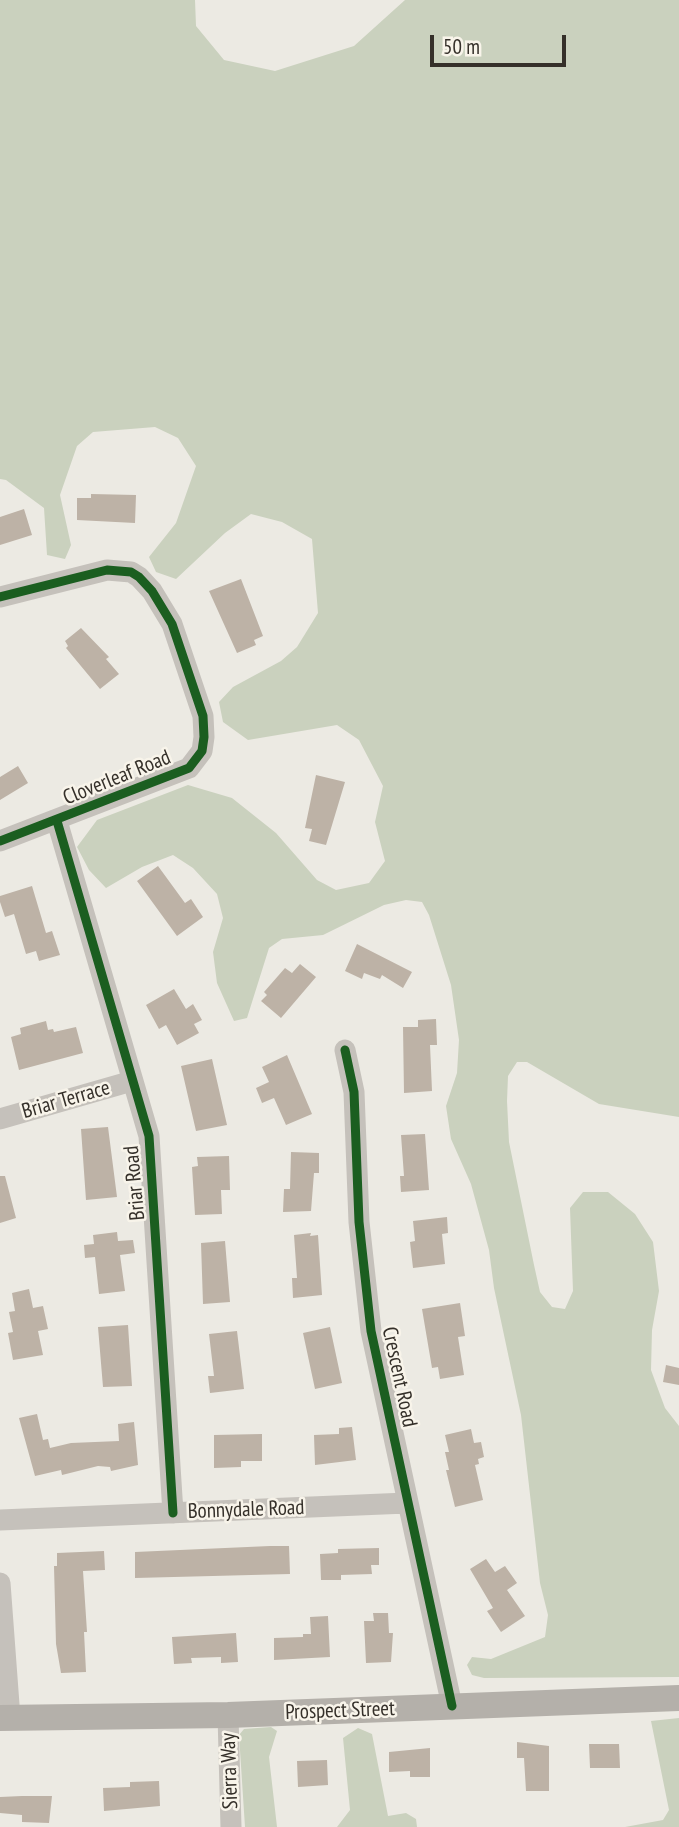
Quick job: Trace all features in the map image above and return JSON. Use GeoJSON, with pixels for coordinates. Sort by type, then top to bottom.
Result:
{"type":"FeatureCollection","features":[{"type":"Feature","properties":{"kind":"main road","name":"Prospect Street"},"geometry":{"type":"LineString","coordinates":[[5,1718],[228,1715],[679,1699]]}},
{"type":"Feature","properties":{"kind":"street","name":"Cloverleaf Road"},"geometry":{"type":"LineString","coordinates":[[0,597],[85,574],[107,570],[131,572],[152,591],[172,625],[203,716],[204,737],[195,764],[57,821],[0,841]]}},
{"type":"Feature","properties":{"kind":"street","name":"Briar Road"},"geometry":{"type":"LineString","coordinates":[[57,821],[149,1136],[173,1513]]}},
{"type":"Feature","properties":{"kind":"street","name":"Crescent Road"},"geometry":{"type":"LineString","coordinates":[[345,1050],[354,1093],[365,1290],[407,1503],[452,1706]]}},
{"type":"Feature","properties":{"kind":"street","name":"Briar Terrace"},"geometry":{"type":"LineString","coordinates":[[0,1119],[132,1081]]}},
{"type":"Feature","properties":{"kind":"street","name":"Bonnydale Road"},"geometry":{"type":"LineString","coordinates":[[0,1520],[407,1503]]}},
{"type":"Feature","properties":{"kind":"street"},"geometry":{"type":"LineString","coordinates":[[0,1583],[5,1718]]}},
{"type":"Feature","properties":{"kind":"street","name":"Sierra Way"},"geometry":{"type":"LineString","coordinates":[[228,1715],[232,1827]]}},
{"type":"Feature","properties":{"kind":"green space"},"geometry":{"type":"Polygon","coordinates":[[[0,0],[195,0],[196,26],[224,60],[275,71],[354,46],[405,0],[679,0],[679,1117],[599,1104],[527,1062],[517,1062],[508,1076],[507,1101],[509,1142],[534,1265],[540,1292],[552,1307],[565,1309],[573,1291],[570,1208],[583,1192],[608,1192],[635,1214],[653,1242],[659,1291],[652,1330],[651,1370],[665,1408],[679,1426],[679,1677],[484,1678],[472,1675],[467,1665],[472,1657],[491,1659],[545,1637],[548,1615],[540,1583],[521,1415],[494,1288],[489,1250],[471,1184],[451,1139],[446,1106],[457,1073],[459,1040],[451,985],[429,915],[422,902],[406,900],[384,905],[323,935],[282,939],[269,948],[247,1018],[234,1021],[217,983],[213,952],[223,918],[217,894],[193,868],[173,855],[142,867],[106,888],[89,870],[77,847],[97,820],[188,785],[232,798],[276,833],[317,880],[336,890],[369,883],[385,861],[375,822],[383,786],[359,740],[337,725],[248,740],[223,722],[219,702],[233,687],[281,661],[297,647],[318,613],[312,539],[282,522],[251,514],[225,533],[176,579],[156,572],[149,557],[176,523],[196,466],[178,438],[155,427],[93,432],[77,446],[60,495],[71,545],[65,559],[47,555],[44,508],[6,480],[0,479],[0,0]]]}},
{"type":"Feature","properties":{"kind":"green space"},"geometry":{"type":"Polygon","coordinates":[[[679,1718],[679,1827],[625,1827],[663,1820],[669,1810],[651,1721],[679,1718]]]}},
{"type":"Feature","properties":{"kind":"green space"},"geometry":{"type":"Polygon","coordinates":[[[271,1727],[277,1731],[269,1757],[277,1827],[245,1827],[239,1735],[244,1729],[271,1727]]]}},
{"type":"Feature","properties":{"kind":"green space"},"geometry":{"type":"Polygon","coordinates":[[[358,1728],[372,1734],[388,1816],[406,1813],[416,1819],[417,1827],[337,1827],[350,1810],[343,1738],[358,1728]]]}},
{"type":"Feature","properties":{"kind":"building"},"geometry":{"type":"Polygon","coordinates":[[[91,494],[136,495],[135,523],[77,520],[77,498],[91,498],[91,494]]]}},
{"type":"Feature","properties":{"kind":"building"},"geometry":{"type":"Polygon","coordinates":[[[24,509],[32,535],[0,545],[0,517],[24,509]]]}},
{"type":"Feature","properties":{"kind":"building"},"geometry":{"type":"Polygon","coordinates":[[[241,579],[263,636],[254,640],[256,645],[237,653],[209,591],[241,579]]]}},
{"type":"Feature","properties":{"kind":"building"},"geometry":{"type":"Polygon","coordinates":[[[81,628],[109,657],[106,659],[119,674],[100,689],[66,648],[68,646],[65,641],[81,628]]]}},
{"type":"Feature","properties":{"kind":"building"},"geometry":{"type":"Polygon","coordinates":[[[18,766],[28,783],[0,800],[0,777],[18,766]]]}},
{"type":"Feature","properties":{"kind":"building"},"geometry":{"type":"Polygon","coordinates":[[[316,775],[345,782],[326,845],[309,841],[312,829],[305,828],[316,775]]]}},
{"type":"Feature","properties":{"kind":"building"},"geometry":{"type":"Polygon","coordinates":[[[158,866],[185,903],[191,899],[203,917],[177,936],[137,881],[158,866]]]}},
{"type":"Feature","properties":{"kind":"building"},"geometry":{"type":"Polygon","coordinates":[[[32,886],[46,933],[52,931],[60,955],[39,961],[36,951],[26,954],[14,914],[5,917],[0,902],[0,896],[32,886]]]}},
{"type":"Feature","properties":{"kind":"building"},"geometry":{"type":"Polygon","coordinates":[[[357,944],[412,972],[403,988],[382,975],[380,979],[364,973],[362,979],[345,971],[357,944]]]}},
{"type":"Feature","properties":{"kind":"building"},"geometry":{"type":"Polygon","coordinates":[[[300,964],[316,977],[281,1018],[261,1001],[267,995],[264,992],[285,968],[292,973],[300,964]]]}},
{"type":"Feature","properties":{"kind":"building"},"geometry":{"type":"Polygon","coordinates":[[[174,989],[186,1009],[193,1004],[202,1020],[194,1024],[199,1033],[177,1045],[166,1025],[159,1029],[146,1005],[174,989]]]}},
{"type":"Feature","properties":{"kind":"building"},"geometry":{"type":"Polygon","coordinates":[[[436,1019],[437,1045],[430,1045],[432,1091],[404,1093],[403,1027],[418,1027],[418,1020],[436,1019]]]}},
{"type":"Feature","properties":{"kind":"building"},"geometry":{"type":"Polygon","coordinates":[[[46,1021],[48,1030],[53,1029],[54,1032],[76,1027],[83,1053],[19,1070],[11,1037],[21,1034],[20,1028],[46,1021]]]}},
{"type":"Feature","properties":{"kind":"building"},"geometry":{"type":"Polygon","coordinates":[[[287,1055],[312,1114],[286,1125],[274,1098],[262,1103],[256,1088],[269,1082],[262,1067],[287,1055]]]}},
{"type":"Feature","properties":{"kind":"building"},"geometry":{"type":"Polygon","coordinates":[[[212,1059],[227,1125],[196,1131],[181,1066],[212,1059]]]}},
{"type":"Feature","properties":{"kind":"building"},"geometry":{"type":"Polygon","coordinates":[[[108,1127],[117,1197],[86,1200],[81,1129],[108,1127]]]}},
{"type":"Feature","properties":{"kind":"building"},"geometry":{"type":"Polygon","coordinates":[[[425,1134],[429,1190],[401,1192],[400,1176],[404,1176],[401,1135],[425,1134]]]}},
{"type":"Feature","properties":{"kind":"building"},"geometry":{"type":"Polygon","coordinates":[[[291,1152],[319,1153],[319,1173],[314,1173],[311,1211],[283,1212],[284,1189],[290,1189],[291,1152]]]}},
{"type":"Feature","properties":{"kind":"building"},"geometry":{"type":"Polygon","coordinates":[[[229,1156],[230,1190],[221,1190],[222,1214],[195,1215],[192,1167],[198,1166],[197,1157],[229,1156]]]}},
{"type":"Feature","properties":{"kind":"building"},"geometry":{"type":"Polygon","coordinates":[[[0,1176],[5,1176],[16,1218],[0,1223],[0,1176]]]}},
{"type":"Feature","properties":{"kind":"building"},"geometry":{"type":"Polygon","coordinates":[[[447,1217],[448,1233],[442,1234],[445,1264],[413,1268],[410,1242],[415,1241],[413,1221],[447,1217]]]}},
{"type":"Feature","properties":{"kind":"building"},"geometry":{"type":"Polygon","coordinates":[[[117,1232],[118,1241],[133,1240],[135,1253],[120,1255],[125,1291],[99,1294],[95,1257],[85,1258],[84,1245],[94,1244],[93,1235],[117,1232]]]}},
{"type":"Feature","properties":{"kind":"building"},"geometry":{"type":"Polygon","coordinates":[[[311,1233],[310,1236],[318,1235],[322,1295],[293,1298],[292,1278],[297,1278],[294,1235],[311,1233]]]}},
{"type":"Feature","properties":{"kind":"building"},"geometry":{"type":"Polygon","coordinates":[[[225,1241],[230,1302],[203,1304],[201,1243],[225,1241]]]}},
{"type":"Feature","properties":{"kind":"building"},"geometry":{"type":"Polygon","coordinates":[[[29,1289],[33,1308],[43,1306],[48,1329],[38,1331],[43,1355],[13,1360],[8,1333],[13,1332],[9,1312],[15,1311],[12,1293],[29,1289]]]}},
{"type":"Feature","properties":{"kind":"building"},"geometry":{"type":"Polygon","coordinates":[[[460,1303],[465,1336],[458,1337],[464,1375],[440,1379],[438,1367],[432,1368],[422,1309],[460,1303]]]}},
{"type":"Feature","properties":{"kind":"building"},"geometry":{"type":"Polygon","coordinates":[[[128,1325],[132,1386],[103,1387],[98,1327],[128,1325]]]}},
{"type":"Feature","properties":{"kind":"building"},"geometry":{"type":"Polygon","coordinates":[[[330,1327],[342,1383],[315,1389],[303,1333],[330,1327]]]}},
{"type":"Feature","properties":{"kind":"building"},"geometry":{"type":"Polygon","coordinates":[[[237,1331],[244,1389],[210,1393],[208,1376],[214,1376],[209,1334],[237,1331]]]}},
{"type":"Feature","properties":{"kind":"building"},"geometry":{"type":"Polygon","coordinates":[[[666,1365],[679,1368],[679,1385],[663,1382],[666,1365]]]}},
{"type":"Feature","properties":{"kind":"building"},"geometry":{"type":"Polygon","coordinates":[[[37,1414],[43,1440],[48,1439],[50,1448],[71,1443],[119,1441],[118,1424],[134,1422],[138,1465],[111,1471],[110,1467],[98,1466],[62,1475],[61,1470],[35,1476],[19,1418],[37,1414]]]}},
{"type":"Feature","properties":{"kind":"building"},"geometry":{"type":"Polygon","coordinates":[[[352,1427],[356,1460],[315,1465],[314,1435],[339,1434],[339,1428],[352,1427]]]}},
{"type":"Feature","properties":{"kind":"building"},"geometry":{"type":"Polygon","coordinates":[[[471,1429],[474,1443],[481,1442],[484,1457],[478,1459],[479,1464],[475,1465],[483,1500],[455,1507],[446,1470],[449,1470],[445,1452],[449,1452],[445,1435],[471,1429]]]}},
{"type":"Feature","properties":{"kind":"building"},"geometry":{"type":"Polygon","coordinates":[[[262,1434],[262,1461],[241,1461],[241,1467],[214,1468],[214,1435],[262,1434]]]}},
{"type":"Feature","properties":{"kind":"building"},"geometry":{"type":"Polygon","coordinates":[[[289,1546],[290,1574],[135,1578],[135,1552],[289,1546]]]}},
{"type":"Feature","properties":{"kind":"building"},"geometry":{"type":"Polygon","coordinates":[[[379,1548],[379,1565],[371,1565],[372,1574],[341,1575],[341,1580],[321,1580],[320,1554],[338,1553],[338,1549],[379,1548]]]}},
{"type":"Feature","properties":{"kind":"building"},"geometry":{"type":"Polygon","coordinates":[[[104,1551],[105,1570],[83,1571],[87,1632],[84,1632],[86,1672],[61,1673],[56,1644],[54,1566],[57,1566],[57,1553],[104,1551]]]}},
{"type":"Feature","properties":{"kind":"building"},"geometry":{"type":"Polygon","coordinates":[[[486,1559],[495,1572],[505,1566],[517,1583],[507,1590],[525,1616],[501,1632],[487,1611],[493,1608],[470,1569],[486,1559]]]}},
{"type":"Feature","properties":{"kind":"building"},"geometry":{"type":"Polygon","coordinates":[[[373,1613],[388,1613],[389,1633],[393,1633],[391,1662],[366,1663],[364,1621],[374,1621],[373,1613]]]}},
{"type":"Feature","properties":{"kind":"building"},"geometry":{"type":"Polygon","coordinates":[[[328,1616],[330,1657],[274,1660],[274,1638],[303,1637],[303,1634],[311,1634],[310,1617],[328,1616]]]}},
{"type":"Feature","properties":{"kind":"building"},"geometry":{"type":"Polygon","coordinates":[[[236,1633],[238,1662],[221,1663],[221,1657],[191,1658],[192,1663],[174,1664],[172,1637],[236,1633]]]}},
{"type":"Feature","properties":{"kind":"building"},"geometry":{"type":"Polygon","coordinates":[[[517,1742],[549,1746],[549,1791],[526,1791],[524,1758],[517,1758],[517,1742]]]}},
{"type":"Feature","properties":{"kind":"building"},"geometry":{"type":"Polygon","coordinates":[[[589,1744],[619,1744],[620,1768],[590,1768],[589,1744]]]}},
{"type":"Feature","properties":{"kind":"building"},"geometry":{"type":"Polygon","coordinates":[[[430,1748],[430,1777],[410,1777],[410,1771],[389,1772],[389,1752],[430,1748]]]}},
{"type":"Feature","properties":{"kind":"building"},"geometry":{"type":"Polygon","coordinates":[[[327,1760],[328,1785],[298,1787],[297,1761],[327,1760]]]}},
{"type":"Feature","properties":{"kind":"building"},"geometry":{"type":"Polygon","coordinates":[[[159,1781],[160,1806],[104,1811],[103,1788],[130,1787],[130,1782],[159,1781]]]}},
{"type":"Feature","properties":{"kind":"building"},"geometry":{"type":"Polygon","coordinates":[[[52,1796],[49,1823],[22,1822],[22,1815],[0,1813],[0,1797],[52,1796]]]}},
{"type":"Feature","properties":{"kind":"cycle path"},"geometry":{"type":"LineString","coordinates":[[0,597],[107,570],[131,572],[139,577],[152,591],[172,624],[203,716],[204,737],[202,751],[189,768],[0,841]]}},
{"type":"Feature","properties":{"kind":"cycle path"},"geometry":{"type":"LineString","coordinates":[[57,821],[149,1136],[173,1513]]}},
{"type":"Feature","properties":{"kind":"cycle path"},"geometry":{"type":"LineString","coordinates":[[345,1050],[354,1092],[359,1222],[371,1331],[452,1706]]}}]}
